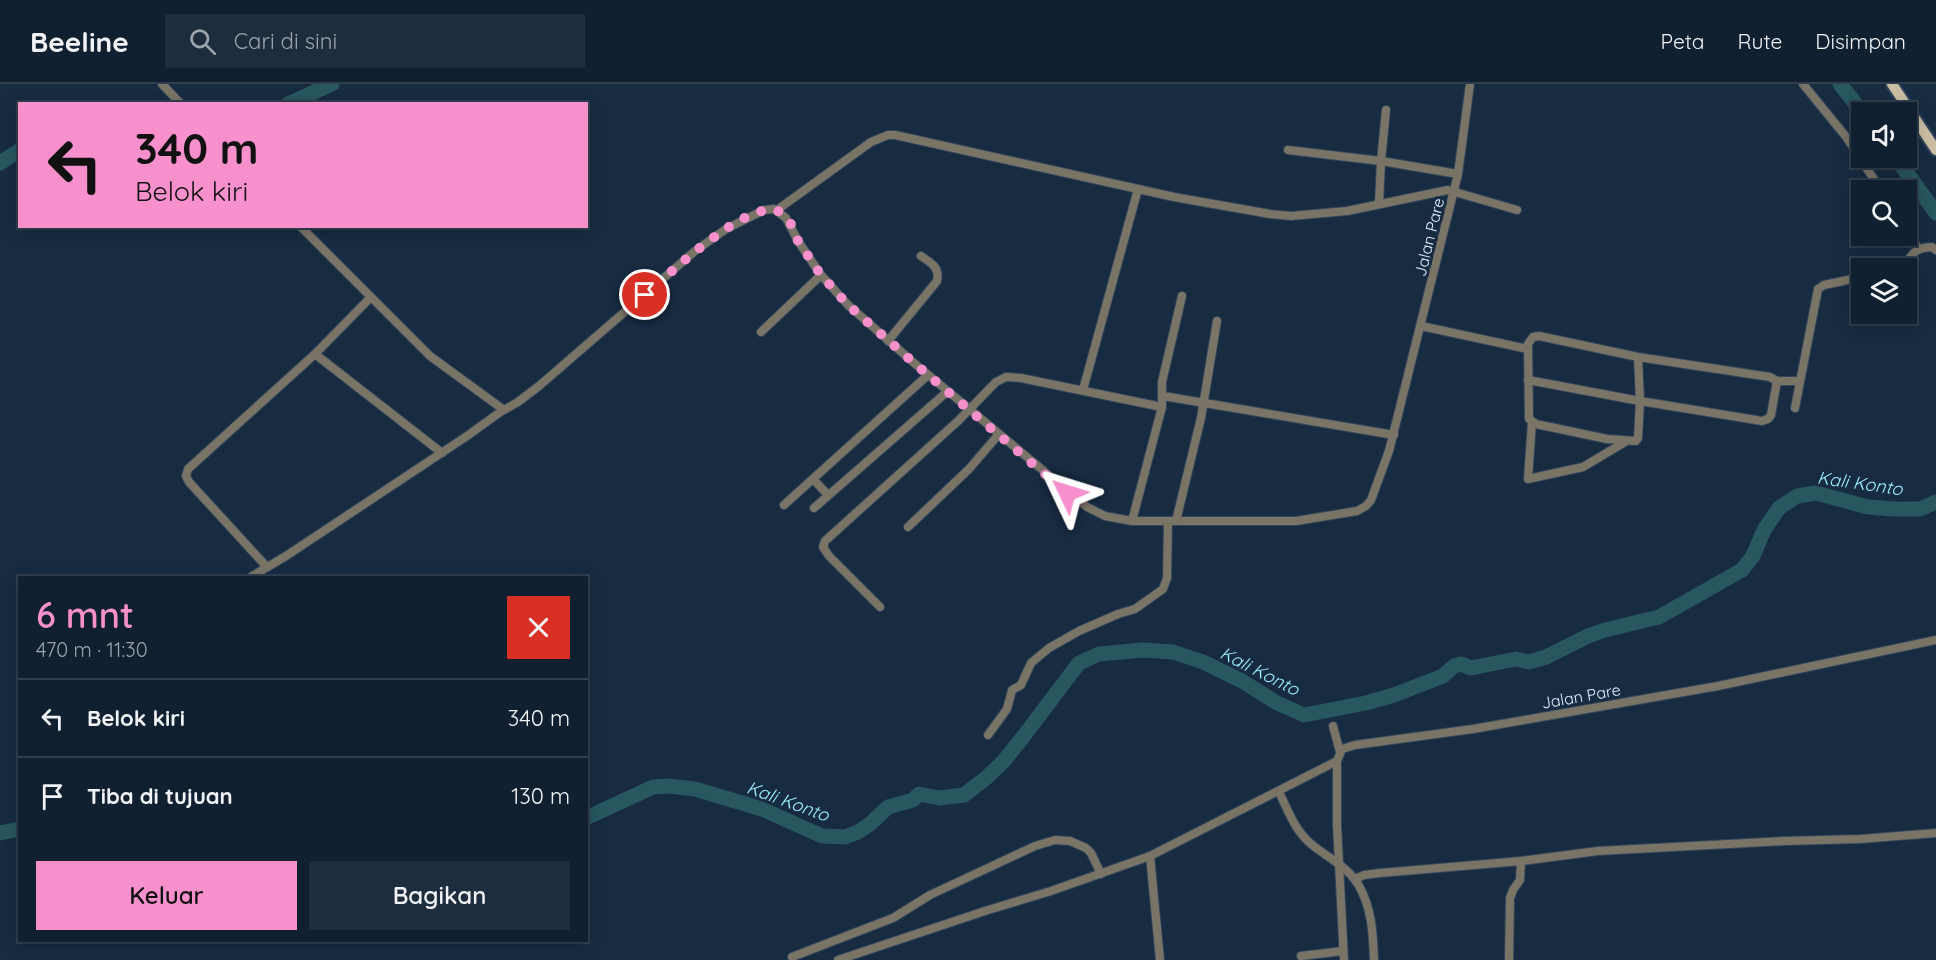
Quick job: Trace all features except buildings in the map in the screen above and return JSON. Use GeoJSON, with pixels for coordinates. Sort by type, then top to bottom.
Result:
{"type":"FeatureCollection","features":[{"type":"Feature","properties":{"kind":"main road"},"geometry":{"type":"LineString","coordinates":[[1892,84],[1936,150]]}},
{"type":"Feature","properties":{"kind":"street"},"geometry":{"type":"LineString","coordinates":[[162,84],[179,102]]}},
{"type":"Feature","properties":{"kind":"street","name":"Jalan Pare"},"geometry":{"type":"LineString","coordinates":[[777,210],[790,222],[798,241],[821,275],[848,305],[928,375],[1087,507],[1105,516],[1132,521],[1296,521],[1342,515],[1366,506],[1371,500],[1384,469],[1455,191],[1470,84]]}},
{"type":"Feature","properties":{"kind":"street"},"geometry":{"type":"LineString","coordinates":[[1803,84],[1847,138],[1874,180]]}},
{"type":"Feature","properties":{"kind":"street"},"geometry":{"type":"LineString","coordinates":[[1379,204],[1386,110]]}},
{"type":"Feature","properties":{"kind":"street"},"geometry":{"type":"LineString","coordinates":[[252,576],[442,453],[503,410],[510,408],[715,236],[755,214],[770,209],[777,210],[871,142],[888,135],[1239,210],[1291,216],[1347,211],[1437,191],[1455,191],[1517,210]]}},
{"type":"Feature","properties":{"kind":"street"},"geometry":{"type":"LineString","coordinates":[[1288,150],[1381,161],[1458,174]]}},
{"type":"Feature","properties":{"kind":"street"},"geometry":{"type":"LineString","coordinates":[[1083,390],[1138,189]]}},
{"type":"Feature","properties":{"kind":"street"},"geometry":{"type":"LineString","coordinates":[[302,228],[430,356],[503,410]]}},
{"type":"Feature","properties":{"kind":"street"},"geometry":{"type":"LineString","coordinates":[[1910,258],[1918,248],[1932,247],[1936,250]]}},
{"type":"Feature","properties":{"kind":"street"},"geometry":{"type":"LineString","coordinates":[[888,341],[938,281],[936,268],[921,256]]}},
{"type":"Feature","properties":{"kind":"street"},"geometry":{"type":"LineString","coordinates":[[761,332],[821,275]]}},
{"type":"Feature","properties":{"kind":"street"},"geometry":{"type":"LineString","coordinates":[[1795,408],[1818,289],[1824,285],[1851,279]]}},
{"type":"Feature","properties":{"kind":"street"},"geometry":{"type":"LineString","coordinates":[[1132,521],[1162,407],[1162,382],[1182,296]]}},
{"type":"Feature","properties":{"kind":"street"},"geometry":{"type":"LineString","coordinates":[[266,566],[196,490],[186,474],[198,459],[315,354],[370,298]]}},
{"type":"Feature","properties":{"kind":"street"},"geometry":{"type":"LineString","coordinates":[[988,735],[994,731],[1007,709],[1012,690],[1026,679],[1028,670],[1035,659],[1079,631],[1135,609],[1163,589],[1167,578],[1172,521],[1203,403],[1217,321]]}},
{"type":"Feature","properties":{"kind":"street"},"geometry":{"type":"LineString","coordinates":[[1421,326],[1528,349]]}},
{"type":"Feature","properties":{"kind":"street"},"geometry":{"type":"LineString","coordinates":[[1624,442],[1583,467],[1528,479],[1532,422],[1528,416],[1530,340],[1539,336],[1638,357],[1770,377],[1777,381],[1800,381]]}},
{"type":"Feature","properties":{"kind":"street"},"geometry":{"type":"LineString","coordinates":[[315,354],[442,453]]}},
{"type":"Feature","properties":{"kind":"street"},"geometry":{"type":"LineString","coordinates":[[1532,422],[1624,442],[1635,442],[1638,439],[1640,401],[1638,357]]}},
{"type":"Feature","properties":{"kind":"street"},"geometry":{"type":"LineString","coordinates":[[784,505],[928,375]]}},
{"type":"Feature","properties":{"kind":"street"},"geometry":{"type":"LineString","coordinates":[[880,607],[829,556],[823,547],[825,541],[970,409],[988,389],[1006,377],[1021,378],[1162,407]]}},
{"type":"Feature","properties":{"kind":"street"},"geometry":{"type":"LineString","coordinates":[[1528,380],[1640,401],[1765,420],[1771,415],[1777,381]]}},
{"type":"Feature","properties":{"kind":"street"},"geometry":{"type":"LineString","coordinates":[[814,508],[948,391]]}},
{"type":"Feature","properties":{"kind":"street"},"geometry":{"type":"LineString","coordinates":[[1163,396],[1394,435]]}},
{"type":"Feature","properties":{"kind":"street"},"geometry":{"type":"LineString","coordinates":[[908,527],[969,469],[999,434]]}},
{"type":"Feature","properties":{"kind":"street"},"geometry":{"type":"LineString","coordinates":[[813,478],[828,495]]}},
{"type":"Feature","properties":{"kind":"street","name":"Jalan Pare"},"geometry":{"type":"LineString","coordinates":[[1340,752],[1346,747],[1355,745],[1473,729],[1738,682],[1936,640]]}},
{"type":"Feature","properties":{"kind":"street"},"geometry":{"type":"LineString","coordinates":[[1333,726],[1340,752],[1337,761],[1337,835],[1344,960]]}},
{"type":"Feature","properties":{"kind":"street"},"geometry":{"type":"LineString","coordinates":[[838,960],[1150,856],[1337,761]]}},
{"type":"Feature","properties":{"kind":"street"},"geometry":{"type":"LineString","coordinates":[[1279,792],[1300,833],[1318,850],[1339,863],[1355,879],[1363,893],[1369,910],[1374,960]]}},
{"type":"Feature","properties":{"kind":"street"},"geometry":{"type":"LineString","coordinates":[[1355,879],[1380,873],[1598,852],[1936,833]]}},
{"type":"Feature","properties":{"kind":"street"},"geometry":{"type":"LineString","coordinates":[[792,957],[893,918],[930,895],[1035,846],[1055,840],[1070,841],[1086,848],[1091,853],[1101,874]]}},
{"type":"Feature","properties":{"kind":"street"},"geometry":{"type":"LineString","coordinates":[[1150,856],[1160,960]]}},
{"type":"Feature","properties":{"kind":"street"},"geometry":{"type":"LineString","coordinates":[[1509,960],[1510,898],[1520,880],[1521,861]]}},
{"type":"Feature","properties":{"kind":"street"},"geometry":{"type":"LineString","coordinates":[[1301,957],[1343,951]]}},
{"type":"Feature","properties":{"kind":"waterway"},"geometry":{"type":"LineString","coordinates":[[292,102],[332,84]]}},
{"type":"Feature","properties":{"kind":"waterway"},"geometry":{"type":"LineString","coordinates":[[1840,84],[1854,102]]}},
{"type":"Feature","properties":{"kind":"waterway"},"geometry":{"type":"LineString","coordinates":[[0,163],[18,151]]}},
{"type":"Feature","properties":{"kind":"waterway"},"geometry":{"type":"LineString","coordinates":[[1903,168],[1936,213]]}},
{"type":"Feature","properties":{"kind":"waterway","name":"Kali Konto"},"geometry":{"type":"LineString","coordinates":[[588,817],[653,787],[668,786],[695,789],[762,809],[822,836],[845,837],[870,824],[888,807],[913,800],[919,794],[939,798],[964,795],[1003,762],[1079,663],[1099,654],[1143,650],[1173,652],[1203,662],[1242,681],[1277,703],[1304,715],[1394,695],[1443,676],[1454,666],[1461,664],[1471,668],[1516,659],[1529,662],[1546,657],[1605,630],[1659,617],[1742,570],[1753,556],[1764,530],[1779,508],[1797,496],[1816,493],[1868,507],[1893,509],[1920,509],[1936,502]]}},
{"type":"Feature","properties":{"kind":"waterway","name":"Kali Konto"},"geometry":{"type":"LineString","coordinates":[[0,833],[18,829]]}},
{"type":"Feature","properties":{"kind":"route"},"geometry":{"type":"LineString","coordinates":[[645,295],[715,236],[764,210],[777,210],[790,222],[798,241],[821,275],[848,305],[1067,493]]}}]}
